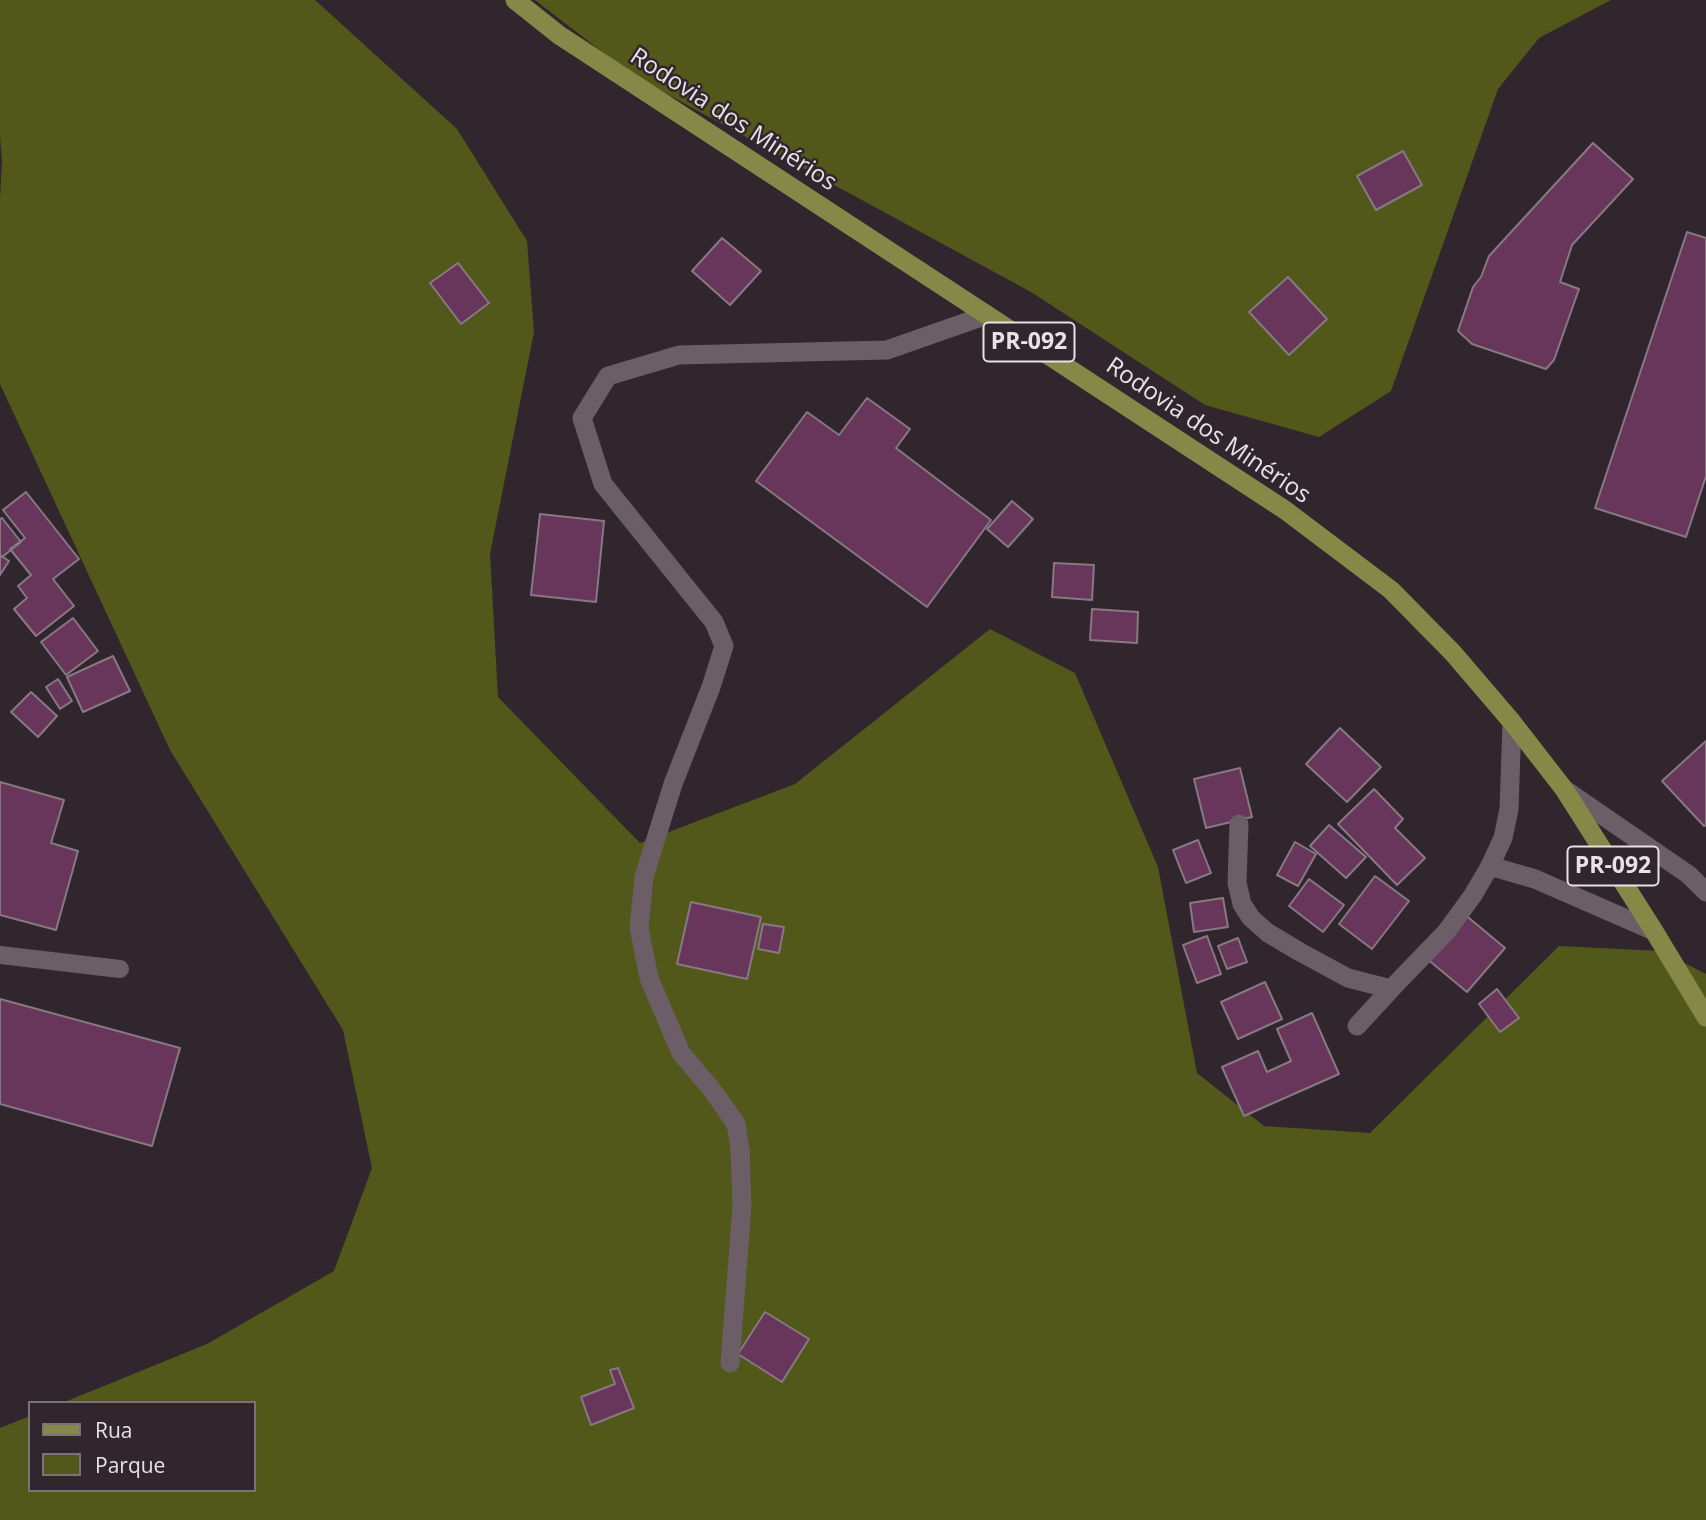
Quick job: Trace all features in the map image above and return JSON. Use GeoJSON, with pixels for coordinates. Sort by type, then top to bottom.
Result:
{"type":"FeatureCollection","features":[{"type":"Feature","properties":{"kind":"main road","name":"Rodovia dos Minérios"},"geometry":{"type":"LineString","coordinates":[[515,0],[559,36],[1285,510],[1391,590],[1452,653],[1512,722],[1564,789],[1706,1017]]}},
{"type":"Feature","properties":{"kind":"street"},"geometry":{"type":"LineString","coordinates":[[730,1363],[742,1206],[740,1149],[736,1124],[681,1053],[649,978],[639,928],[644,877],[673,784],[724,646],[714,622],[603,484],[582,418],[608,376],[679,355],[887,350],[987,315]]}},
{"type":"Feature","properties":{"kind":"street"},"geometry":{"type":"LineString","coordinates":[[1357,1026],[1447,931],[1490,866],[1503,838],[1509,809],[1512,722]]}},
{"type":"Feature","properties":{"kind":"street"},"geometry":{"type":"LineString","coordinates":[[1564,789],[1689,875],[1706,892]]}},
{"type":"Feature","properties":{"kind":"street"},"geometry":{"type":"LineString","coordinates":[[1238,824],[1237,883],[1242,904],[1251,918],[1268,933],[1300,953],[1348,978],[1391,989]]}},
{"type":"Feature","properties":{"kind":"street"},"geometry":{"type":"LineString","coordinates":[[1490,866],[1535,879],[1654,931]]}},
{"type":"Feature","properties":{"kind":"lane"},"geometry":{"type":"LineString","coordinates":[[0,955],[120,969]]}},
{"type":"Feature","properties":{"kind":"green space"},"geometry":{"type":"Polygon","coordinates":[[[0,0],[315,0],[457,129],[527,241],[534,332],[490,554],[498,697],[640,843],[795,784],[990,629],[1075,673],[1158,867],[1197,1073],[1264,1126],[1370,1133],[1559,946],[1661,951],[1706,974],[1706,1520],[0,1520],[0,1428],[28,1417],[28,1492],[256,1492],[256,1401],[67,1401],[207,1344],[334,1271],[372,1168],[343,1030],[170,750],[0,384],[0,0]]]}},
{"type":"Feature","properties":{"kind":"green space"},"geometry":{"type":"Polygon","coordinates":[[[535,0],[1611,0],[1539,38],[1498,89],[1391,391],[1319,437],[1205,405],[1031,292],[632,75],[535,0]]]}},
{"type":"Feature","properties":{"kind":"building"},"geometry":{"type":"Polygon","coordinates":[[[1593,143],[1633,179],[1572,245],[1560,282],[1579,289],[1554,360],[1546,369],[1472,344],[1458,331],[1473,287],[1481,277],[1489,256],[1593,143]]]}},
{"type":"Feature","properties":{"kind":"building"},"geometry":{"type":"Polygon","coordinates":[[[1403,151],[1422,185],[1376,210],[1357,176],[1403,151]]]}},
{"type":"Feature","properties":{"kind":"building"},"geometry":{"type":"Polygon","coordinates":[[[1687,232],[1706,238],[1706,476],[1686,537],[1595,508],[1687,232]]]}},
{"type":"Feature","properties":{"kind":"building"},"geometry":{"type":"Polygon","coordinates":[[[722,238],[761,271],[730,305],[692,271],[722,238]]]}},
{"type":"Feature","properties":{"kind":"building"},"geometry":{"type":"Polygon","coordinates":[[[458,263],[489,303],[461,324],[430,283],[458,263]]]}},
{"type":"Feature","properties":{"kind":"building"},"geometry":{"type":"Polygon","coordinates":[[[1288,277],[1327,319],[1289,355],[1249,312],[1288,277]]]}},
{"type":"Feature","properties":{"kind":"building"},"geometry":{"type":"Polygon","coordinates":[[[867,398],[910,429],[896,448],[991,520],[927,607],[756,481],[807,412],[839,435],[867,398]]]}},
{"type":"Feature","properties":{"kind":"building"},"geometry":{"type":"Polygon","coordinates":[[[26,492],[79,559],[53,579],[74,606],[36,636],[14,609],[27,598],[18,586],[31,575],[10,549],[25,538],[3,510],[26,492]]]}},
{"type":"Feature","properties":{"kind":"building"},"geometry":{"type":"Polygon","coordinates":[[[1012,501],[1033,519],[1008,547],[987,529],[1012,501]]]}},
{"type":"Feature","properties":{"kind":"building"},"geometry":{"type":"Polygon","coordinates":[[[540,514],[604,521],[596,602],[531,595],[540,514]]]}},
{"type":"Feature","properties":{"kind":"building"},"geometry":{"type":"Polygon","coordinates":[[[2,518],[21,542],[2,557],[0,519],[2,518]]]}},
{"type":"Feature","properties":{"kind":"building"},"geometry":{"type":"Polygon","coordinates":[[[0,555],[9,561],[0,575],[0,555]]]}},
{"type":"Feature","properties":{"kind":"building"},"geometry":{"type":"Polygon","coordinates":[[[1054,563],[1094,565],[1092,600],[1052,597],[1054,563]]]}},
{"type":"Feature","properties":{"kind":"building"},"geometry":{"type":"Polygon","coordinates":[[[1092,609],[1138,612],[1137,643],[1090,640],[1092,609]]]}},
{"type":"Feature","properties":{"kind":"building"},"geometry":{"type":"Polygon","coordinates":[[[73,618],[98,651],[66,675],[41,642],[73,618]]]}},
{"type":"Feature","properties":{"kind":"building"},"geometry":{"type":"Polygon","coordinates":[[[113,656],[130,691],[83,712],[67,677],[113,656]]]}},
{"type":"Feature","properties":{"kind":"building"},"geometry":{"type":"Polygon","coordinates":[[[58,679],[72,701],[60,709],[46,687],[58,679]]]}},
{"type":"Feature","properties":{"kind":"building"},"geometry":{"type":"Polygon","coordinates":[[[31,692],[57,716],[38,737],[11,712],[31,692]]]}},
{"type":"Feature","properties":{"kind":"building"},"geometry":{"type":"Polygon","coordinates":[[[1340,728],[1381,767],[1347,802],[1306,764],[1340,728]]]}},
{"type":"Feature","properties":{"kind":"building"},"geometry":{"type":"Polygon","coordinates":[[[1706,741],[1706,825],[1704,826],[1662,781],[1706,741]]]}},
{"type":"Feature","properties":{"kind":"building"},"geometry":{"type":"Polygon","coordinates":[[[1240,768],[1252,817],[1206,828],[1194,779],[1240,768]]]}},
{"type":"Feature","properties":{"kind":"building"},"geometry":{"type":"Polygon","coordinates":[[[0,782],[64,800],[51,843],[78,851],[56,930],[0,915],[0,782]]]}},
{"type":"Feature","properties":{"kind":"building"},"geometry":{"type":"Polygon","coordinates":[[[1374,789],[1403,819],[1395,828],[1425,858],[1397,885],[1338,824],[1374,789]]]}},
{"type":"Feature","properties":{"kind":"building"},"geometry":{"type":"Polygon","coordinates":[[[1329,825],[1366,857],[1346,878],[1310,846],[1329,825]]]}},
{"type":"Feature","properties":{"kind":"building"},"geometry":{"type":"Polygon","coordinates":[[[1198,840],[1211,873],[1186,883],[1173,850],[1198,840]]]}},
{"type":"Feature","properties":{"kind":"building"},"geometry":{"type":"Polygon","coordinates":[[[1295,842],[1316,854],[1298,886],[1277,875],[1295,842]]]}},
{"type":"Feature","properties":{"kind":"building"},"geometry":{"type":"Polygon","coordinates":[[[1375,876],[1409,901],[1372,949],[1339,924],[1375,876]]]}},
{"type":"Feature","properties":{"kind":"building"},"geometry":{"type":"Polygon","coordinates":[[[1309,879],[1344,905],[1323,932],[1289,906],[1309,879]]]}},
{"type":"Feature","properties":{"kind":"building"},"geometry":{"type":"Polygon","coordinates":[[[1223,898],[1228,927],[1194,932],[1190,903],[1223,898]]]}},
{"type":"Feature","properties":{"kind":"building"},"geometry":{"type":"Polygon","coordinates":[[[691,902],[761,917],[747,979],[677,964],[691,902]]]}},
{"type":"Feature","properties":{"kind":"building"},"geometry":{"type":"Polygon","coordinates":[[[1463,913],[1505,948],[1467,992],[1426,958],[1463,913]]]}},
{"type":"Feature","properties":{"kind":"building"},"geometry":{"type":"Polygon","coordinates":[[[763,924],[784,927],[779,953],[758,949],[763,924]]]}},
{"type":"Feature","properties":{"kind":"building"},"geometry":{"type":"Polygon","coordinates":[[[1207,936],[1221,974],[1197,983],[1183,945],[1207,936]]]}},
{"type":"Feature","properties":{"kind":"building"},"geometry":{"type":"Polygon","coordinates":[[[1238,938],[1247,962],[1227,969],[1218,946],[1238,938]]]}},
{"type":"Feature","properties":{"kind":"building"},"geometry":{"type":"Polygon","coordinates":[[[1265,982],[1282,1019],[1238,1039],[1221,1002],[1265,982]]]}},
{"type":"Feature","properties":{"kind":"building"},"geometry":{"type":"Polygon","coordinates":[[[1497,989],[1519,1018],[1500,1032],[1479,1004],[1497,989]]]}},
{"type":"Feature","properties":{"kind":"building"},"geometry":{"type":"Polygon","coordinates":[[[0,999],[180,1048],[152,1146],[0,1104],[0,999]]]}},
{"type":"Feature","properties":{"kind":"building"},"geometry":{"type":"Polygon","coordinates":[[[1312,1013],[1339,1074],[1244,1116],[1222,1067],[1258,1051],[1267,1072],[1291,1061],[1277,1029],[1312,1013]]]}},
{"type":"Feature","properties":{"kind":"building"},"geometry":{"type":"Polygon","coordinates":[[[765,1312],[809,1339],[782,1382],[738,1354],[765,1312]]]}},
{"type":"Feature","properties":{"kind":"building"},"geometry":{"type":"Polygon","coordinates":[[[618,1368],[634,1408],[591,1425],[581,1397],[615,1384],[610,1370],[618,1368]]]}}]}
